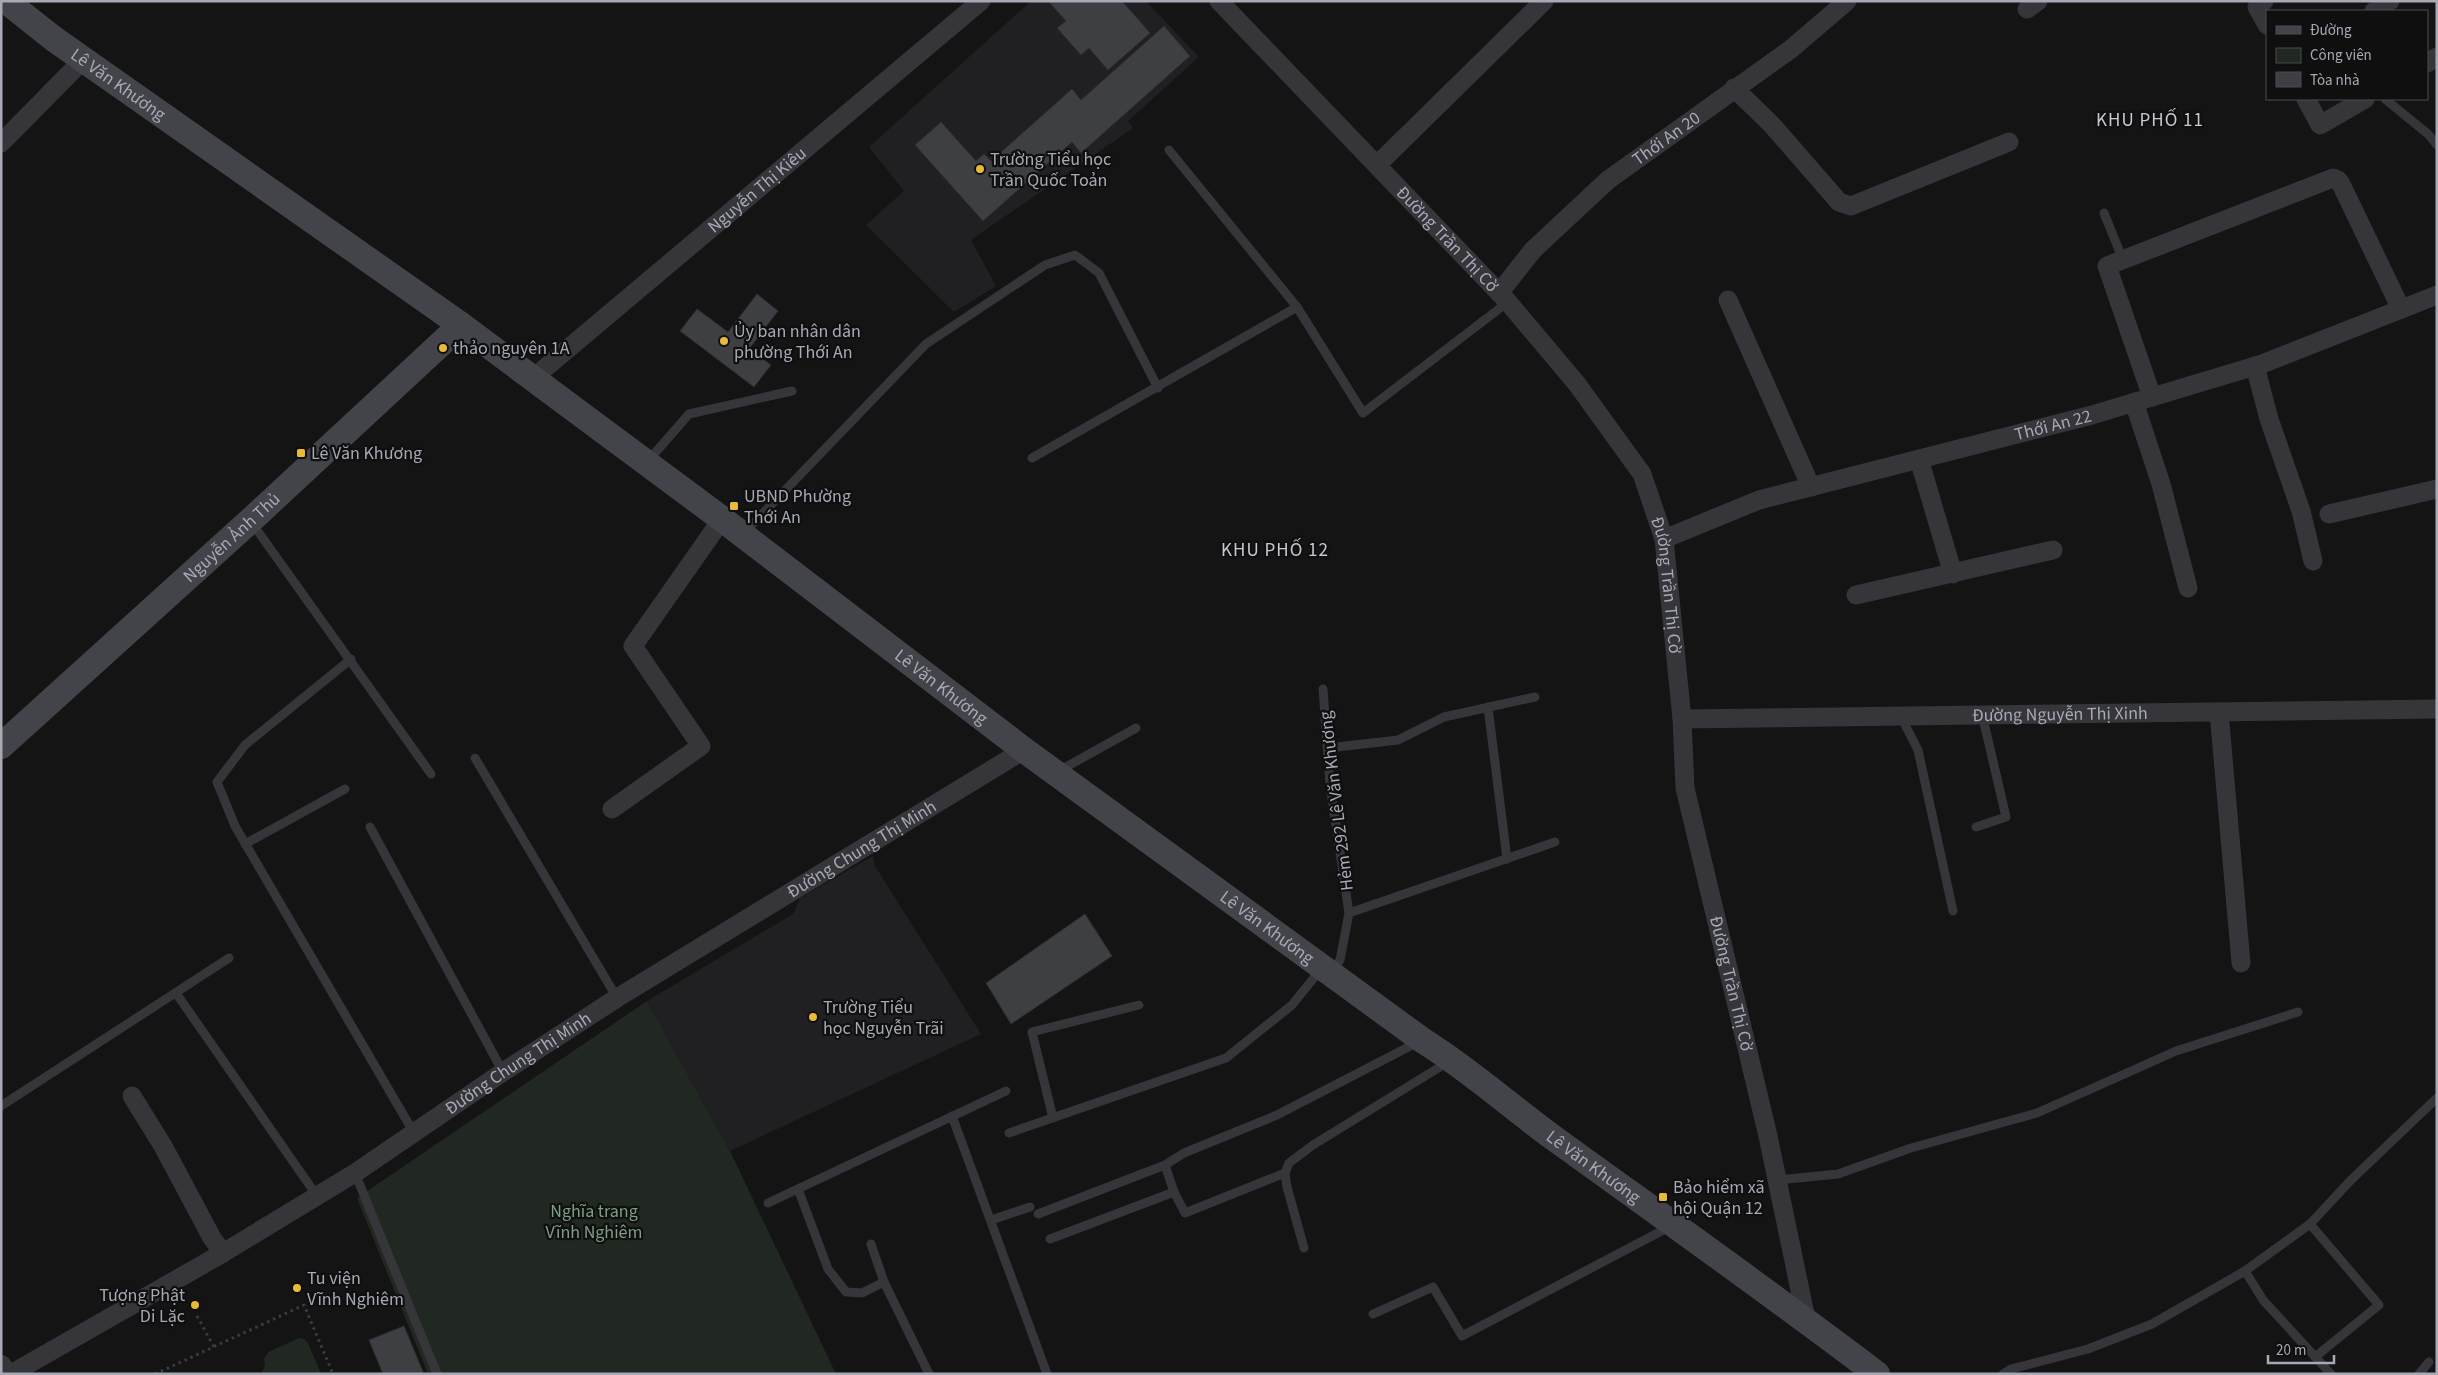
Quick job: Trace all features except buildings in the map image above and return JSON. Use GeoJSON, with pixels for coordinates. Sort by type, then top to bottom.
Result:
{"type":"FeatureCollection","features":[{"type":"Feature","properties":{"kind":"main road","name":"Lê Văn Khương"},"geometry":{"type":"LineString","coordinates":[[6,1],[84,59],[460,325],[722,519],[1055,773],[1422,1040],[1453,1059],[1555,1139],[1806,1319],[1876,1374]]}},
{"type":"Feature","properties":{"kind":"main road","name":"Nguyễn Ảnh Thủ"},"geometry":{"type":"LineString","coordinates":[[1,746],[251,520],[460,325]]}},
{"type":"Feature","properties":{"kind":"street","name":"Nguyễn Thị Kiêu"},"geometry":{"type":"LineString","coordinates":[[532,378],[982,1]]}},
{"type":"Feature","properties":{"kind":"street","name":"Đường Trần Thị Cờ"},"geometry":{"type":"LineString","coordinates":[[1219,1],[1503,297],[1577,384],[1642,474],[1664,539],[1682,719],[1685,788],[1777,1180],[1806,1319]]}},
{"type":"Feature","properties":{"kind":"street"},"geometry":{"type":"LineString","coordinates":[[1377,165],[1544,1]]}},
{"type":"Feature","properties":{"kind":"street","name":"Thới An 20"},"geometry":{"type":"LineString","coordinates":[[1503,297],[1533,250],[1608,180],[1791,49],[1847,1]]}},
{"type":"Feature","properties":{"kind":"street"},"geometry":{"type":"LineString","coordinates":[[2264,1],[2257,7],[2266,23]]}},
{"type":"Feature","properties":{"kind":"street"},"geometry":{"type":"LineString","coordinates":[[2376,10],[2390,1]]}},
{"type":"Feature","properties":{"kind":"street"},"geometry":{"type":"LineString","coordinates":[[1,143],[84,59]]}},
{"type":"Feature","properties":{"kind":"street"},"geometry":{"type":"LineString","coordinates":[[1734,88],[1772,125],[1839,202],[1851,206],[2009,142]]}},
{"type":"Feature","properties":{"kind":"street"},"geometry":{"type":"LineString","coordinates":[[2307,100],[2320,125],[2363,100]]}},
{"type":"Feature","properties":{"kind":"street"},"geometry":{"type":"LineString","coordinates":[[2152,397],[2107,266],[2332,178],[2338,180],[2341,184],[2401,309]]}},
{"type":"Feature","properties":{"kind":"street","name":"Thới An 22"},"geometry":{"type":"LineString","coordinates":[[1664,539],[1759,500],[1919,460],[2134,402],[2255,366],[2401,309],[2436,298]]}},
{"type":"Feature","properties":{"kind":"street"},"geometry":{"type":"LineString","coordinates":[[1728,300],[1811,487]]}},
{"type":"Feature","properties":{"kind":"street"},"geometry":{"type":"LineString","coordinates":[[2255,366],[2270,419],[2301,511],[2313,561]]}},
{"type":"Feature","properties":{"kind":"street"},"geometry":{"type":"LineString","coordinates":[[2134,402],[2160,484],[2188,588]]}},
{"type":"Feature","properties":{"kind":"street"},"geometry":{"type":"LineString","coordinates":[[1919,460],[1953,574]]}},
{"type":"Feature","properties":{"kind":"street"},"geometry":{"type":"LineString","coordinates":[[2329,514],[2437,489]]}},
{"type":"Feature","properties":{"kind":"street"},"geometry":{"type":"LineString","coordinates":[[612,809],[700,746],[633,646],[722,519]]}},
{"type":"Feature","properties":{"kind":"street"},"geometry":{"type":"LineString","coordinates":[[1856,595],[2054,550]]}},
{"type":"Feature","properties":{"kind":"street","name":"Đường Nguyễn Thị Xinh"},"geometry":{"type":"LineString","coordinates":[[1682,719],[2437,709]]}},
{"type":"Feature","properties":{"kind":"street"},"geometry":{"type":"LineString","coordinates":[[2219,712],[2241,963]]}},
{"type":"Feature","properties":{"kind":"street","name":"Đường Chung Thị Minh"},"geometry":{"type":"LineString","coordinates":[[11,1374],[223,1253],[355,1173],[617,998],[1024,750]]}},
{"type":"Feature","properties":{"kind":"street"},"geometry":{"type":"LineString","coordinates":[[132,1096],[163,1146],[212,1238],[223,1253]]}},
{"type":"Feature","properties":{"kind":"street"},"geometry":{"type":"LineString","coordinates":[[1,1366],[6,1374]]}},
{"type":"Feature","properties":{"kind":"lane"},"geometry":{"type":"LineString","coordinates":[[2386,100],[2428,134],[2437,145]]}},
{"type":"Feature","properties":{"kind":"lane"},"geometry":{"type":"LineString","coordinates":[[1169,150],[1297,307],[1363,413],[1503,297]]}},
{"type":"Feature","properties":{"kind":"lane"},"geometry":{"type":"LineString","coordinates":[[2104,214],[2123,260]]}},
{"type":"Feature","properties":{"kind":"lane"},"geometry":{"type":"LineString","coordinates":[[742,535],[926,344],[1045,265],[1075,255],[1099,273],[1158,388]]}},
{"type":"Feature","properties":{"kind":"lane"},"geometry":{"type":"LineString","coordinates":[[1032,458],[1158,388],[1297,307]]}},
{"type":"Feature","properties":{"kind":"lane"},"geometry":{"type":"LineString","coordinates":[[646,463],[689,414],[792,391]]}},
{"type":"Feature","properties":{"kind":"lane"},"geometry":{"type":"LineString","coordinates":[[251,520],[431,774]]}},
{"type":"Feature","properties":{"kind":"lane"},"geometry":{"type":"LineString","coordinates":[[351,659],[244,746],[217,782],[235,826],[414,1134]]}},
{"type":"Feature","properties":{"kind":"lane","name":"Hẻm 292 Lê Văn Khương"},"geometry":{"type":"LineString","coordinates":[[1009,1133],[1226,1058],[1292,1006],[1327,970],[1340,960],[1349,913],[1330,785],[1323,689]]}},
{"type":"Feature","properties":{"kind":"lane"},"geometry":{"type":"LineString","coordinates":[[1328,748],[1398,740],[1444,717],[1535,697]]}},
{"type":"Feature","properties":{"kind":"lane"},"geometry":{"type":"LineString","coordinates":[[1488,707],[1507,859]]}},
{"type":"Feature","properties":{"kind":"lane"},"geometry":{"type":"LineString","coordinates":[[1976,827],[2005,819],[2006,817],[1982,714]]}},
{"type":"Feature","properties":{"kind":"lane"},"geometry":{"type":"LineString","coordinates":[[1900,715],[1918,750],[1953,911]]}},
{"type":"Feature","properties":{"kind":"lane"},"geometry":{"type":"LineString","coordinates":[[1055,773],[1136,728]]}},
{"type":"Feature","properties":{"kind":"lane"},"geometry":{"type":"LineString","coordinates":[[475,758],[617,998]]}},
{"type":"Feature","properties":{"kind":"lane"},"geometry":{"type":"LineString","coordinates":[[246,844],[345,789]]}},
{"type":"Feature","properties":{"kind":"lane"},"geometry":{"type":"LineString","coordinates":[[370,827],[504,1072]]}},
{"type":"Feature","properties":{"kind":"lane","name":"Hẻm 292 Lê Văn Khương"},"geometry":{"type":"LineString","coordinates":[[1349,913],[1554,842]]}},
{"type":"Feature","properties":{"kind":"lane"},"geometry":{"type":"LineString","coordinates":[[1,1106],[229,958]]}},
{"type":"Feature","properties":{"kind":"lane"},"geometry":{"type":"LineString","coordinates":[[176,993],[317,1196]]}},
{"type":"Feature","properties":{"kind":"lane"},"geometry":{"type":"LineString","coordinates":[[1053,1118],[1032,1032],[1139,1005]]}},
{"type":"Feature","properties":{"kind":"lane"},"geometry":{"type":"LineString","coordinates":[[1777,1180],[1838,1174],[1911,1148],[2037,1113],[2176,1051],[2298,1012]]}},
{"type":"Feature","properties":{"kind":"lane"},"geometry":{"type":"LineString","coordinates":[[1038,1214],[1165,1165],[1184,1153],[1277,1115],[1422,1040]]}},
{"type":"Feature","properties":{"kind":"lane"},"geometry":{"type":"LineString","coordinates":[[1165,1165],[1174,1192],[1185,1213],[1285,1172],[1295,1157],[1453,1059]]}},
{"type":"Feature","properties":{"kind":"lane"},"geometry":{"type":"LineString","coordinates":[[768,1203],[1006,1091]]}},
{"type":"Feature","properties":{"kind":"lane"},"geometry":{"type":"LineString","coordinates":[[2004,1374],[2011,1369],[2088,1349],[2152,1324],[2245,1271],[2310,1224],[2351,1180],[2437,1099]]}},
{"type":"Feature","properties":{"kind":"lane"},"geometry":{"type":"LineString","coordinates":[[952,1116],[1047,1374]]}},
{"type":"Feature","properties":{"kind":"lane"},"geometry":{"type":"LineString","coordinates":[[1285,1172],[1304,1248]]}},
{"type":"Feature","properties":{"kind":"lane"},"geometry":{"type":"LineString","coordinates":[[355,1173],[437,1374]]}},
{"type":"Feature","properties":{"kind":"lane"},"geometry":{"type":"LineString","coordinates":[[798,1189],[828,1269],[846,1292],[862,1293],[884,1282]]}},
{"type":"Feature","properties":{"kind":"lane"},"geometry":{"type":"LineString","coordinates":[[1050,1239],[1174,1192]]}},
{"type":"Feature","properties":{"kind":"lane"},"geometry":{"type":"LineString","coordinates":[[991,1220],[1030,1207]]}},
{"type":"Feature","properties":{"kind":"lane"},"geometry":{"type":"LineString","coordinates":[[1373,1314],[1433,1287],[1462,1336],[1674,1224]]}},
{"type":"Feature","properties":{"kind":"lane"},"geometry":{"type":"LineString","coordinates":[[2310,1224],[2379,1305],[2315,1357]]}},
{"type":"Feature","properties":{"kind":"lane"},"geometry":{"type":"LineString","coordinates":[[871,1244],[884,1282],[929,1374]]}},
{"type":"Feature","properties":{"kind":"lane"},"geometry":{"type":"LineString","coordinates":[[2245,1271],[2263,1300],[2331,1374]]}},
{"type":"Feature","properties":{"kind":"lane"},"geometry":{"type":"LineString","coordinates":[[2418,1374],[2429,1362]]}},
{"type":"Feature","properties":{"kind":"path"},"geometry":{"type":"LineString","coordinates":[[155,1374],[304,1305],[333,1374]]}},
{"type":"Feature","properties":{"kind":"path"},"geometry":{"type":"LineString","coordinates":[[197,1316],[214,1347]]}},
{"type":"Feature","properties":{"kind":"shaded area","name":"Trường Tiểu học Trần Quốc Toản"},"geometry":{"type":"Polygon","coordinates":[[[1031,1],[1146,1],[1199,57],[1128,121],[1133,128],[971,240],[996,286],[954,312],[866,225],[904,191],[869,147],[1031,1]]]}},
{"type":"Feature","properties":{"kind":"shaded area","name":"Trường Tiểu học Nguyễn Trãi"},"geometry":{"type":"Polygon","coordinates":[[[873,856],[875,866],[981,1034],[730,1151],[647,1001],[793,914],[800,898],[873,856]]]}},
{"type":"Feature","properties":{"kind":"green space","name":"Nghĩa trang Vĩnh Nghiêm"},"geometry":{"type":"Polygon","coordinates":[[[647,1001],[730,1151],[836,1374],[428,1374],[357,1198],[647,1001]]]}},
{"type":"Feature","properties":{"kind":"green space"},"geometry":{"type":"Polygon","coordinates":[[[299,1338],[304,1339],[308,1343],[321,1374],[261,1374],[265,1366],[264,1359],[268,1352],[299,1338]]]}},
{"type":"Feature","properties":{"kind":"place","name":"Trường Tiểu học Trần Quốc Toản"},"geometry":{"type":"Point","coordinates":[980,169]}},
{"type":"Feature","properties":{"kind":"place","name":"Ủy ban nhân dân phường Thới An"},"geometry":{"type":"Point","coordinates":[724,341]}},
{"type":"Feature","properties":{"kind":"place","name":"thảo nguyên 1A"},"geometry":{"type":"Point","coordinates":[443,348]}},
{"type":"Feature","properties":{"kind":"place","name":"Lê Văn Khương"},"geometry":{"type":"Point","coordinates":[301,453]}},
{"type":"Feature","properties":{"kind":"place","name":"UBND Phường Thới An"},"geometry":{"type":"Point","coordinates":[734,506]}},
{"type":"Feature","properties":{"kind":"place","name":"Trường Tiểu học Nguyễn Trãi"},"geometry":{"type":"Point","coordinates":[813,1017]}},
{"type":"Feature","properties":{"kind":"place","name":"Bảo hiểm xã hội Quận 12"},"geometry":{"type":"Point","coordinates":[1663,1197]}},
{"type":"Feature","properties":{"kind":"place","name":"Tu viện Vĩnh Nghiêm"},"geometry":{"type":"Point","coordinates":[297,1288]}},
{"type":"Feature","properties":{"kind":"place","name":"Tượng Phật Di Lặc"},"geometry":{"type":"Point","coordinates":[195,1305]}},
{"type":"Feature","properties":{"kind":"district","name":"KHU PHỐ 11"},"geometry":{"type":"Point","coordinates":[2150,119]}},
{"type":"Feature","properties":{"kind":"district","name":"KHU PHỐ 12"},"geometry":{"type":"Point","coordinates":[1275,549]}}]}
